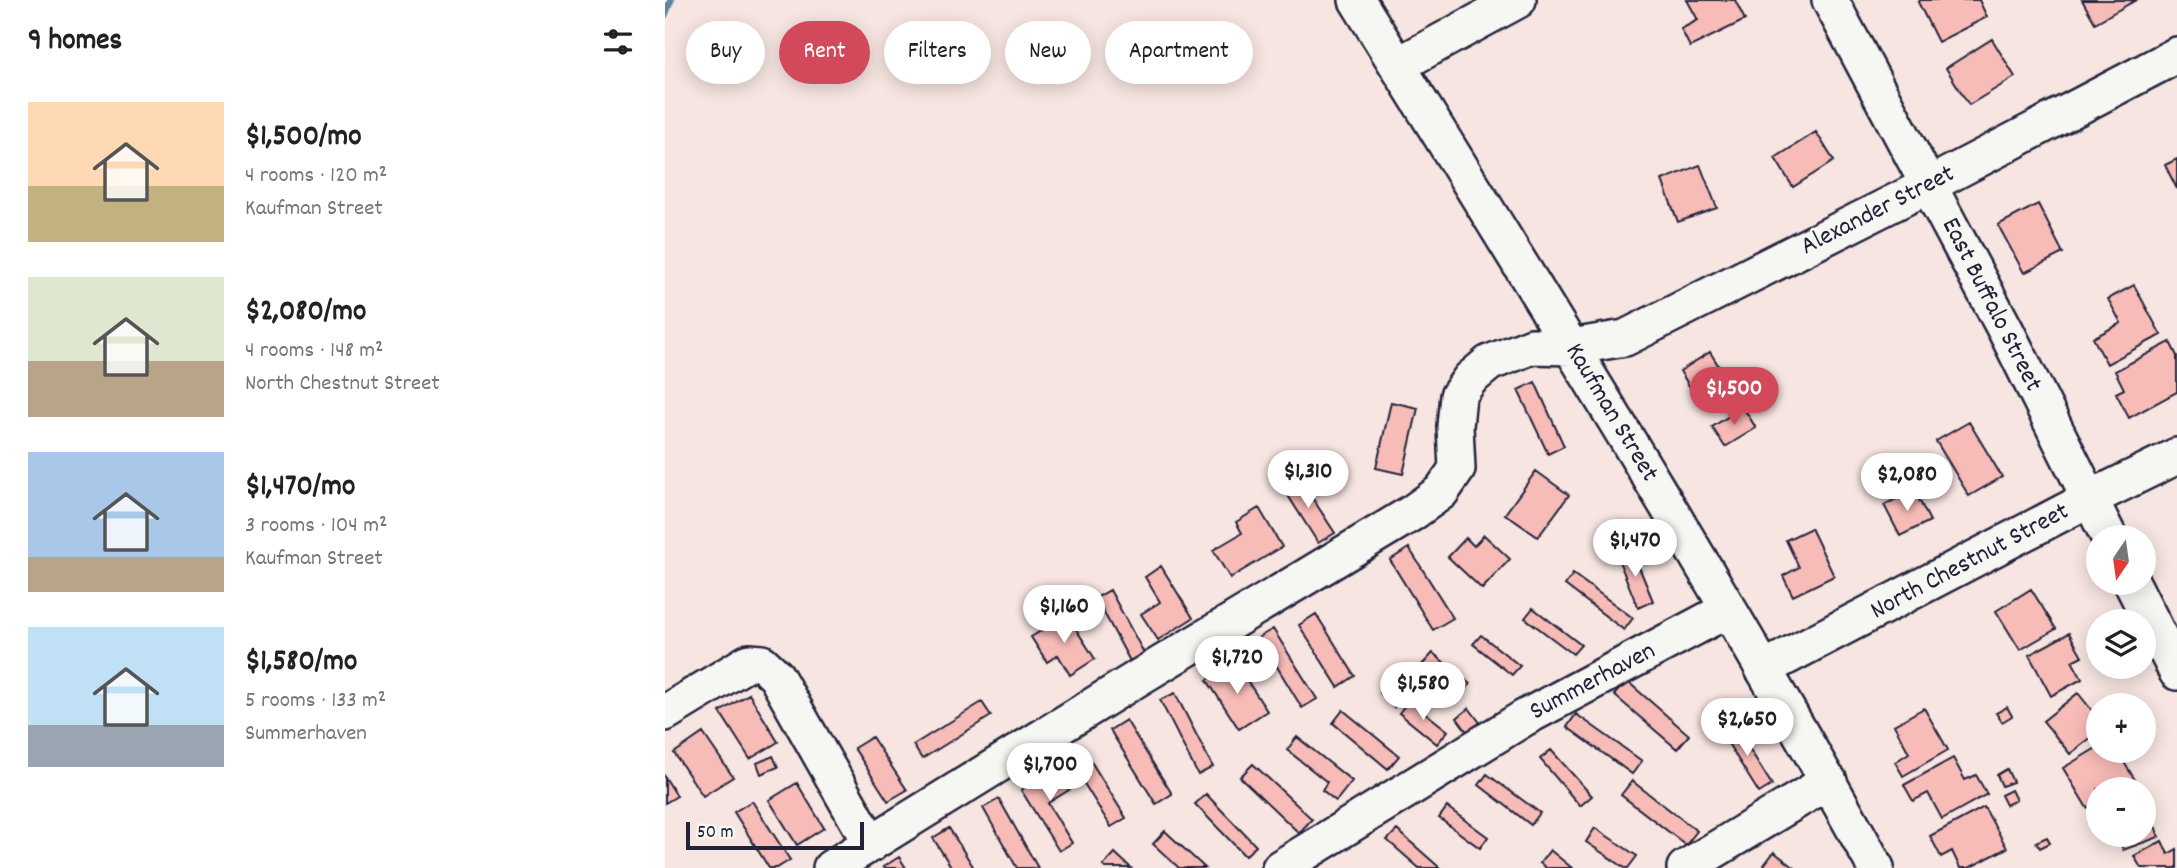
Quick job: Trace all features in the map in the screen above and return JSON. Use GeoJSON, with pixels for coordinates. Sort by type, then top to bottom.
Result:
{"type":"FeatureCollection","features":[{"type":"Feature","properties":{"kind":"street","name":"Kaufman Street"},"geometry":{"type":"LineString","coordinates":[[1357,0],[1729,610],[1877,868]]}},
{"type":"Feature","properties":{"kind":"street"},"geometry":{"type":"LineString","coordinates":[[1398,65],[1518,0]]}},
{"type":"Feature","properties":{"kind":"street","name":"East Buffalo Street"},"geometry":{"type":"LineString","coordinates":[[1830,0],[1929,185],[2103,525]]}},
{"type":"Feature","properties":{"kind":"street","name":"Alexander Street"},"geometry":{"type":"LineString","coordinates":[[831,868],[1137,678],[1412,513],[1441,492],[1457,469],[1455,426],[1458,396],[1470,379],[1489,363],[1532,346],[1571,347],[1625,338],[1929,185],[2177,55]]}},
{"type":"Feature","properties":{"kind":"street","name":"North Chestnut Street"},"geometry":{"type":"LineString","coordinates":[[1763,669],[2177,456]]}},
{"type":"Feature","properties":{"kind":"street"},"geometry":{"type":"LineString","coordinates":[[2138,595],[2177,672]]}},
{"type":"Feature","properties":{"kind":"street","name":"Summerhaven"},"geometry":{"type":"LineString","coordinates":[[1280,868],[1524,718],[1729,610]]}},
{"type":"Feature","properties":{"kind":"street"},"geometry":{"type":"LineString","coordinates":[[665,713],[750,662],[762,663],[776,676],[871,844]]}},
{"type":"Feature","properties":{"kind":"street"},"geometry":{"type":"LineString","coordinates":[[1685,868],[1829,781]]}},
{"type":"Feature","properties":{"kind":"building"},"geometry":{"type":"Polygon","coordinates":[[[1687,0],[1735,0],[1745,20],[1690,47],[1681,29],[1698,20],[1687,0]]]}},
{"type":"Feature","properties":{"kind":"building"},"geometry":{"type":"Polygon","coordinates":[[[1979,0],[1987,17],[1938,42],[1918,2],[1979,0]]]}},
{"type":"Feature","properties":{"kind":"building"},"geometry":{"type":"Polygon","coordinates":[[[2082,0],[2136,0],[2095,23],[2082,0]]]}},
{"type":"Feature","properties":{"kind":"building"},"geometry":{"type":"Polygon","coordinates":[[[1992,39],[2015,77],[1969,105],[1946,68],[1992,39]]]}},
{"type":"Feature","properties":{"kind":"building"},"geometry":{"type":"Polygon","coordinates":[[[1816,132],[1834,161],[1793,187],[1775,158],[1816,132]]]}},
{"type":"Feature","properties":{"kind":"building"},"geometry":{"type":"Polygon","coordinates":[[[2177,159],[2177,189],[2165,165],[2177,159]]]}},
{"type":"Feature","properties":{"kind":"building"},"geometry":{"type":"Polygon","coordinates":[[[1700,165],[1717,208],[1678,222],[1662,180],[1700,165]]]}},
{"type":"Feature","properties":{"kind":"building"},"geometry":{"type":"Polygon","coordinates":[[[2038,204],[2063,253],[2024,273],[1998,225],[2038,204]]]}},
{"type":"Feature","properties":{"kind":"building"},"geometry":{"type":"Polygon","coordinates":[[[2134,285],[2161,335],[2107,364],[2093,338],[2121,323],[2108,299],[2134,285]]]}},
{"type":"Feature","properties":{"kind":"building"},"geometry":{"type":"Polygon","coordinates":[[[2170,342],[2177,356],[2177,392],[2129,418],[2116,393],[2124,389],[2115,371],[2170,342]]]}},
{"type":"Feature","properties":{"kind":"building"},"geometry":{"type":"Polygon","coordinates":[[[1710,352],[1723,373],[1693,392],[1680,371],[1710,352]]]}},
{"type":"Feature","properties":{"kind":"building"},"geometry":{"type":"Polygon","coordinates":[[[1535,382],[1564,446],[1548,454],[1518,390],[1535,382]]]}},
{"type":"Feature","properties":{"kind":"building"},"geometry":{"type":"Polygon","coordinates":[[[1391,402],[1418,408],[1403,474],[1376,468],[1391,402]]]}},
{"type":"Feature","properties":{"kind":"building"},"geometry":{"type":"Polygon","coordinates":[[[1743,407],[1756,428],[1725,447],[1712,427],[1743,407]]]}},
{"type":"Feature","properties":{"kind":"building"},"geometry":{"type":"Polygon","coordinates":[[[1969,422],[2002,477],[1969,496],[1936,441],[1969,422]]]}},
{"type":"Feature","properties":{"kind":"building"},"geometry":{"type":"Polygon","coordinates":[[[1536,471],[1569,495],[1538,537],[1505,514],[1536,471]]]}},
{"type":"Feature","properties":{"kind":"building"},"geometry":{"type":"Polygon","coordinates":[[[1298,476],[1335,533],[1318,543],[1282,486],[1298,476]]]}},
{"type":"Feature","properties":{"kind":"building"},"geometry":{"type":"Polygon","coordinates":[[[1914,490],[1930,521],[1900,536],[1884,505],[1914,490]]]}},
{"type":"Feature","properties":{"kind":"building"},"geometry":{"type":"Polygon","coordinates":[[[1259,508],[1282,547],[1230,578],[1213,550],[1242,533],[1236,522],[1259,508]]]}},
{"type":"Feature","properties":{"kind":"building"},"geometry":{"type":"Polygon","coordinates":[[[1811,528],[1834,576],[1793,596],[1783,576],[1799,567],[1786,540],[1811,528]]]}},
{"type":"Feature","properties":{"kind":"building"},"geometry":{"type":"Polygon","coordinates":[[[1484,535],[1510,559],[1482,589],[1448,557],[1466,538],[1474,546],[1484,535]]]}},
{"type":"Feature","properties":{"kind":"building"},"geometry":{"type":"Polygon","coordinates":[[[1409,548],[1453,618],[1433,630],[1390,560],[1409,548]]]}},
{"type":"Feature","properties":{"kind":"building"},"geometry":{"type":"Polygon","coordinates":[[[1632,550],[1653,601],[1638,608],[1617,556],[1632,550]]]}},
{"type":"Feature","properties":{"kind":"building"},"geometry":{"type":"Polygon","coordinates":[[[1161,566],[1193,618],[1158,640],[1141,614],[1160,602],[1145,577],[1161,566]]]}},
{"type":"Feature","properties":{"kind":"building"},"geometry":{"type":"Polygon","coordinates":[[[1573,574],[1633,618],[1624,630],[1565,585],[1573,574]]]}},
{"type":"Feature","properties":{"kind":"building"},"geometry":{"type":"Polygon","coordinates":[[[2031,589],[2056,629],[2020,650],[1996,611],[2031,589]]]}},
{"type":"Feature","properties":{"kind":"building"},"geometry":{"type":"Polygon","coordinates":[[[1110,590],[1145,655],[1131,663],[1096,598],[1110,590]]]}},
{"type":"Feature","properties":{"kind":"building"},"geometry":{"type":"Polygon","coordinates":[[[1533,608],[1581,645],[1573,654],[1525,618],[1533,608]]]}},
{"type":"Feature","properties":{"kind":"building"},"geometry":{"type":"Polygon","coordinates":[[[1316,614],[1355,676],[1338,687],[1299,625],[1316,614]]]}},
{"type":"Feature","properties":{"kind":"building"},"geometry":{"type":"Polygon","coordinates":[[[1067,615],[1095,659],[1070,675],[1058,655],[1047,662],[1031,637],[1067,615]]]}},
{"type":"Feature","properties":{"kind":"building"},"geometry":{"type":"Polygon","coordinates":[[[1273,629],[1317,699],[1302,708],[1259,637],[1273,629]]]}},
{"type":"Feature","properties":{"kind":"building"},"geometry":{"type":"Polygon","coordinates":[[[2069,633],[2082,656],[2072,661],[2082,679],[2051,696],[2029,655],[2069,633]]]}},
{"type":"Feature","properties":{"kind":"building"},"geometry":{"type":"Polygon","coordinates":[[[1481,635],[1520,666],[1512,675],[1473,644],[1481,635]]]}},
{"type":"Feature","properties":{"kind":"building"},"geometry":{"type":"Polygon","coordinates":[[[1433,653],[1470,684],[1458,698],[1421,666],[1433,653]]]}},
{"type":"Feature","properties":{"kind":"building"},"geometry":{"type":"Polygon","coordinates":[[[1235,662],[1267,711],[1239,729],[1207,680],[1235,662]]]}},
{"type":"Feature","properties":{"kind":"building"},"geometry":{"type":"Polygon","coordinates":[[[1627,681],[1689,735],[1677,749],[1614,695],[1627,681]]]}},
{"type":"Feature","properties":{"kind":"building"},"geometry":{"type":"Polygon","coordinates":[[[1389,683],[1404,697],[1394,707],[1380,693],[1389,683]]]}},
{"type":"Feature","properties":{"kind":"building"},"geometry":{"type":"Polygon","coordinates":[[[1175,693],[1213,767],[1198,775],[1160,700],[1175,693]]]}},
{"type":"Feature","properties":{"kind":"building"},"geometry":{"type":"Polygon","coordinates":[[[2078,693],[2086,703],[2086,741],[2070,754],[2043,721],[2078,693]]]}},
{"type":"Feature","properties":{"kind":"building"},"geometry":{"type":"Polygon","coordinates":[[[749,694],[778,742],[750,759],[720,712],[749,694]]]}},
{"type":"Feature","properties":{"kind":"building"},"geometry":{"type":"Polygon","coordinates":[[[1409,700],[1448,731],[1437,744],[1399,713],[1409,700]]]}},
{"type":"Feature","properties":{"kind":"building"},"geometry":{"type":"Polygon","coordinates":[[[982,702],[991,716],[922,759],[913,745],[982,702]]]}},
{"type":"Feature","properties":{"kind":"building"},"geometry":{"type":"Polygon","coordinates":[[[2007,707],[2012,716],[2002,722],[1996,713],[2007,707]]]}},
{"type":"Feature","properties":{"kind":"building"},"geometry":{"type":"Polygon","coordinates":[[[1469,708],[1481,724],[1468,733],[1457,718],[1469,708]]]}},
{"type":"Feature","properties":{"kind":"building"},"geometry":{"type":"Polygon","coordinates":[[[1924,708],[1948,750],[1903,776],[1895,762],[1909,753],[1894,725],[1924,708]]]}},
{"type":"Feature","properties":{"kind":"building"},"geometry":{"type":"Polygon","coordinates":[[[1343,710],[1399,756],[1388,769],[1333,723],[1343,710]]]}},
{"type":"Feature","properties":{"kind":"building"},"geometry":{"type":"Polygon","coordinates":[[[1576,714],[1642,761],[1632,774],[1567,727],[1576,714]]]}},
{"type":"Feature","properties":{"kind":"building"},"geometry":{"type":"Polygon","coordinates":[[[1126,720],[1172,794],[1156,804],[1110,730],[1126,720]]]}},
{"type":"Feature","properties":{"kind":"building"},"geometry":{"type":"Polygon","coordinates":[[[1734,724],[1772,785],[1759,793],[1721,732],[1734,724]]]}},
{"type":"Feature","properties":{"kind":"building"},"geometry":{"type":"Polygon","coordinates":[[[703,733],[733,777],[703,796],[674,753],[703,733]]]}},
{"type":"Feature","properties":{"kind":"building"},"geometry":{"type":"Polygon","coordinates":[[[872,737],[907,790],[888,801],[854,748],[872,737]]]}},
{"type":"Feature","properties":{"kind":"building"},"geometry":{"type":"Polygon","coordinates":[[[1297,737],[1352,781],[1336,801],[1322,790],[1327,782],[1287,750],[1297,737]]]}},
{"type":"Feature","properties":{"kind":"building"},"geometry":{"type":"Polygon","coordinates":[[[1082,747],[1126,818],[1111,827],[1067,756],[1082,747]]]}},
{"type":"Feature","properties":{"kind":"building"},"geometry":{"type":"Polygon","coordinates":[[[1551,750],[1592,796],[1580,806],[1540,759],[1551,750]]]}},
{"type":"Feature","properties":{"kind":"building"},"geometry":{"type":"Polygon","coordinates":[[[2086,754],[2086,763],[2124,763],[2133,777],[2086,777],[2086,806],[2063,768],[2086,754]]]}},
{"type":"Feature","properties":{"kind":"building"},"geometry":{"type":"Polygon","coordinates":[[[773,756],[778,767],[761,774],[757,763],[773,756]]]}},
{"type":"Feature","properties":{"kind":"building"},"geometry":{"type":"Polygon","coordinates":[[[1953,758],[1965,780],[1976,775],[1987,794],[1942,819],[1928,793],[1913,801],[1904,785],[1953,758]]]}},
{"type":"Feature","properties":{"kind":"building"},"geometry":{"type":"Polygon","coordinates":[[[1253,764],[1312,819],[1299,833],[1240,777],[1253,764]]]}},
{"type":"Feature","properties":{"kind":"building"},"geometry":{"type":"Polygon","coordinates":[[[1061,766],[1074,787],[1048,803],[1072,843],[1059,851],[1021,790],[1061,766]]]}},
{"type":"Feature","properties":{"kind":"building"},"geometry":{"type":"Polygon","coordinates":[[[2007,769],[2013,782],[2002,786],[1997,775],[2007,769]]]}},
{"type":"Feature","properties":{"kind":"building"},"geometry":{"type":"Polygon","coordinates":[[[1487,774],[1540,813],[1531,825],[1479,785],[1487,774]]]}},
{"type":"Feature","properties":{"kind":"building"},"geometry":{"type":"Polygon","coordinates":[[[665,777],[677,796],[665,803],[665,777]]]}},
{"type":"Feature","properties":{"kind":"building"},"geometry":{"type":"Polygon","coordinates":[[[1632,781],[1697,831],[1686,845],[1621,795],[1632,781]]]}},
{"type":"Feature","properties":{"kind":"building"},"geometry":{"type":"Polygon","coordinates":[[[797,783],[824,828],[797,845],[769,800],[797,783]]]}},
{"type":"Feature","properties":{"kind":"building"},"geometry":{"type":"Polygon","coordinates":[[[2011,790],[2016,800],[2006,805],[2001,795],[2011,790]]]}},
{"type":"Feature","properties":{"kind":"building"},"geometry":{"type":"Polygon","coordinates":[[[1206,794],[1256,846],[1245,856],[1195,804],[1206,794]]]}},
{"type":"Feature","properties":{"kind":"building"},"geometry":{"type":"Polygon","coordinates":[[[999,799],[1038,868],[1017,868],[983,808],[999,799]]]}},
{"type":"Feature","properties":{"kind":"building"},"geometry":{"type":"Polygon","coordinates":[[[752,801],[790,860],[777,868],[769,868],[734,812],[752,801]]]}},
{"type":"Feature","properties":{"kind":"building"},"geometry":{"type":"Polygon","coordinates":[[[1447,807],[1488,837],[1480,848],[1439,818],[1447,807]]]}},
{"type":"Feature","properties":{"kind":"building"},"geometry":{"type":"Polygon","coordinates":[[[1984,807],[2007,848],[1969,868],[1960,868],[1952,851],[1941,857],[1930,836],[1984,807]]]}},
{"type":"Feature","properties":{"kind":"building"},"geometry":{"type":"Polygon","coordinates":[[[949,828],[974,868],[952,868],[933,838],[949,828]]]}},
{"type":"Feature","properties":{"kind":"building"},"geometry":{"type":"Polygon","coordinates":[[[1595,828],[1637,856],[1628,868],[1586,842],[1595,828]]]}},
{"type":"Feature","properties":{"kind":"building"},"geometry":{"type":"Polygon","coordinates":[[[1397,830],[1440,868],[1419,868],[1387,840],[1397,830]]]}},
{"type":"Feature","properties":{"kind":"building"},"geometry":{"type":"Polygon","coordinates":[[[1165,831],[1205,868],[1179,868],[1153,844],[1165,831]]]}},
{"type":"Feature","properties":{"kind":"building"},"geometry":{"type":"Polygon","coordinates":[[[2047,837],[2050,843],[2040,848],[2036,842],[2047,837]]]}},
{"type":"Feature","properties":{"kind":"building"},"geometry":{"type":"Polygon","coordinates":[[[2162,841],[2168,854],[2177,849],[2177,868],[2141,868],[2134,856],[2156,847],[2162,841]]]}},
{"type":"Feature","properties":{"kind":"building"},"geometry":{"type":"Polygon","coordinates":[[[1550,850],[1572,868],[1546,868],[1540,863],[1550,850]]]}},
{"type":"Feature","properties":{"kind":"building"},"geometry":{"type":"Polygon","coordinates":[[[1774,852],[1795,868],[1768,868],[1764,865],[1774,852]]]}},
{"type":"Feature","properties":{"kind":"building"},"geometry":{"type":"Polygon","coordinates":[[[1115,853],[1131,868],[1103,866],[1115,853]]]}},
{"type":"Feature","properties":{"kind":"building"},"geometry":{"type":"Polygon","coordinates":[[[899,857],[906,868],[883,867],[899,857]]]}},
{"type":"Feature","properties":{"kind":"waterway"},"geometry":{"type":"LineString","coordinates":[[665,15],[671,0]]}}]}
